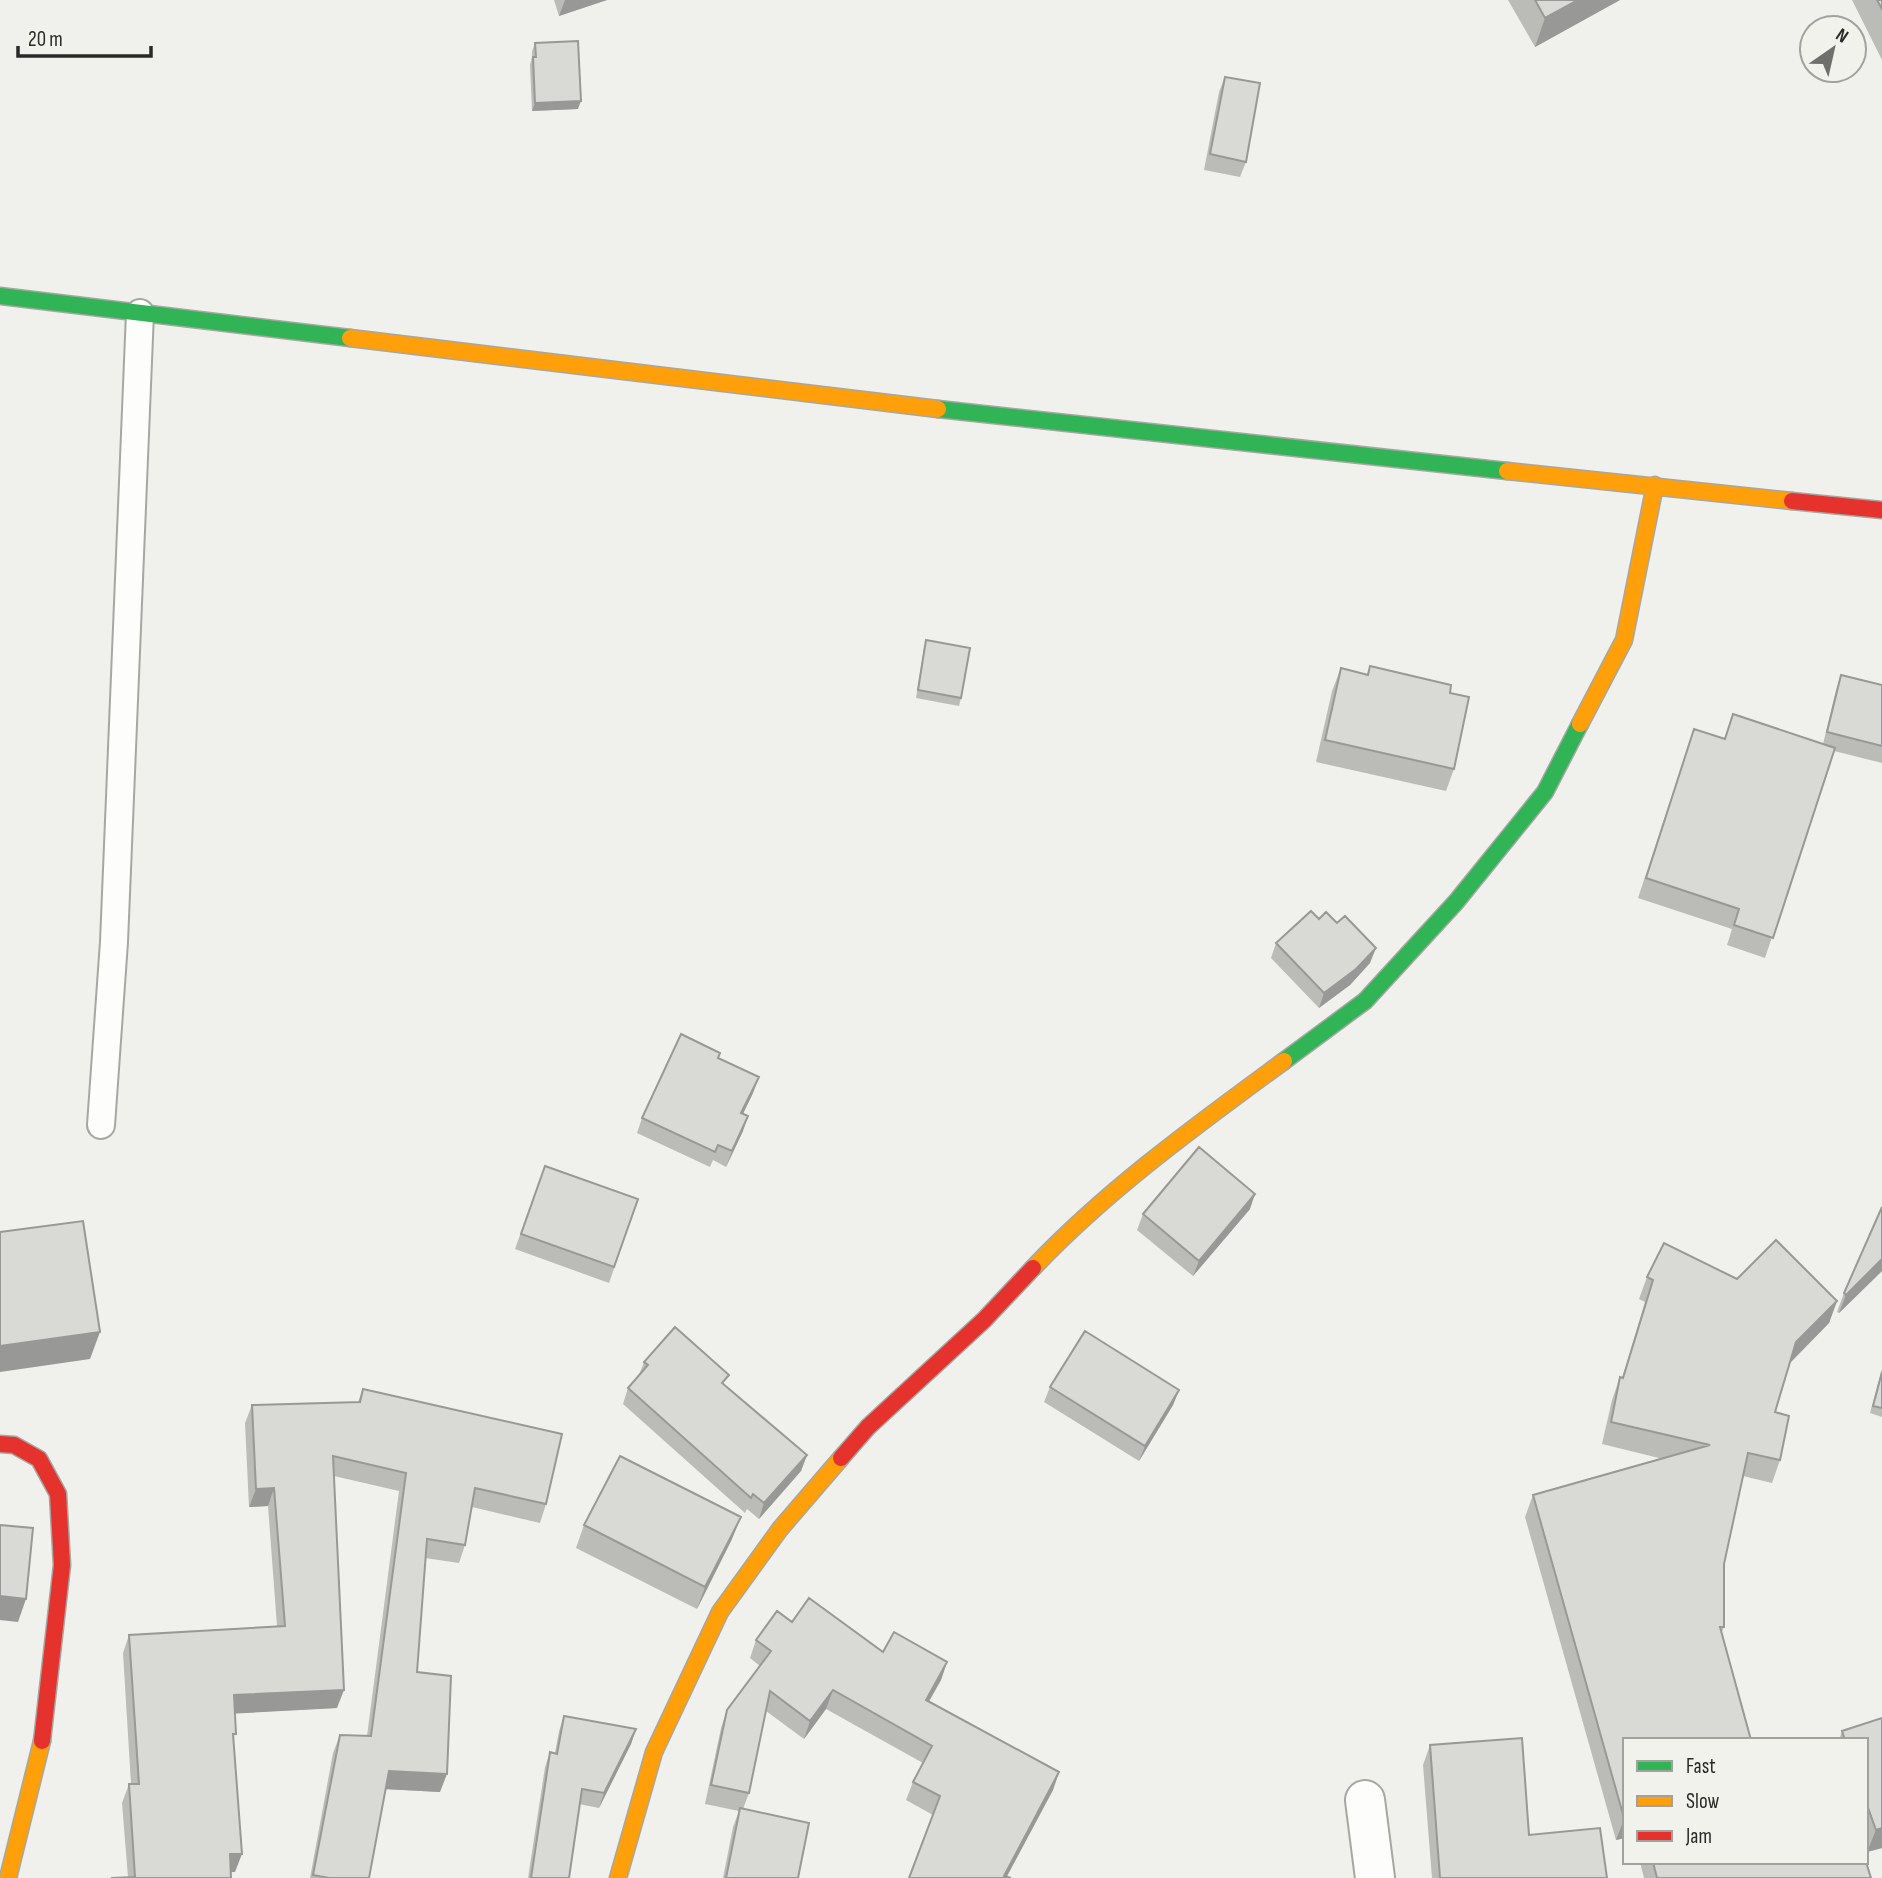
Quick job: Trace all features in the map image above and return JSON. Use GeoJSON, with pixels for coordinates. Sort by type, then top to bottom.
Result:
{"type":"FeatureCollection","features":[{"type":"Feature","properties":{"kind":"street"},"geometry":{"type":"LineString","coordinates":[[0,296],[1044,422],[1882,510]]}},
{"type":"Feature","properties":{"kind":"street"},"geometry":{"type":"LineString","coordinates":[[618,1878],[654,1752],[720,1612],[789,1519],[868,1427],[984,1320],[1073,1226],[1171,1144],[1365,1002],[1456,902],[1545,792],[1625,640],[1655,485]]}},
{"type":"Feature","properties":{"kind":"street"},"geometry":{"type":"LineString","coordinates":[[0,1444],[14,1445],[39,1459],[58,1494],[62,1565],[45,1730],[8,1878]]}},
{"type":"Feature","properties":{"kind":"street"},"geometry":{"type":"LineString","coordinates":[[1365,1800],[1375,1878]]}},
{"type":"Feature","properties":{"kind":"lane"},"geometry":{"type":"LineString","coordinates":[[102,1125],[114,942],[139,313]]}},
{"type":"Feature","properties":{"kind":"building"},"geometry":{"type":"Polygon","coordinates":[[[1535,0],[1578,0],[1545,18],[1535,0]]]}},
{"type":"Feature","properties":{"kind":"building"},"geometry":{"type":"Polygon","coordinates":[[[578,41],[581,101],[535,103],[535,43],[578,41]]]}},
{"type":"Feature","properties":{"kind":"building"},"geometry":{"type":"Polygon","coordinates":[[[1225,77],[1260,83],[1246,162],[1210,154],[1225,77]]]}},
{"type":"Feature","properties":{"kind":"building"},"geometry":{"type":"Polygon","coordinates":[[[926,640],[970,648],[961,698],[918,690],[926,640]]]}},
{"type":"Feature","properties":{"kind":"building"},"geometry":{"type":"Polygon","coordinates":[[[1370,666],[1451,685],[1450,693],[1469,697],[1454,769],[1325,740],[1341,668],[1368,675],[1370,666]]]}},
{"type":"Feature","properties":{"kind":"building"},"geometry":{"type":"Polygon","coordinates":[[[1841,675],[1882,685],[1882,746],[1827,732],[1841,675]]]}},
{"type":"Feature","properties":{"kind":"building"},"geometry":{"type":"Polygon","coordinates":[[[1733,714],[1835,748],[1773,938],[1734,925],[1739,909],[1646,878],[1694,729],[1725,739],[1733,714]]]}},
{"type":"Feature","properties":{"kind":"building"},"geometry":{"type":"Polygon","coordinates":[[[1311,911],[1319,919],[1326,912],[1337,923],[1345,916],[1376,948],[1356,969],[1324,993],[1276,943],[1311,911]]]}},
{"type":"Feature","properties":{"kind":"building"},"geometry":{"type":"Polygon","coordinates":[[[681,1034],[720,1053],[718,1058],[759,1077],[741,1113],[748,1116],[732,1151],[718,1145],[715,1152],[642,1118],[681,1034]]]}},
{"type":"Feature","properties":{"kind":"building"},"geometry":{"type":"Polygon","coordinates":[[[1199,1147],[1255,1194],[1199,1261],[1143,1214],[1199,1147]]]}},
{"type":"Feature","properties":{"kind":"building"},"geometry":{"type":"Polygon","coordinates":[[[545,1166],[638,1199],[614,1267],[521,1234],[545,1166]]]}},
{"type":"Feature","properties":{"kind":"building"},"geometry":{"type":"Polygon","coordinates":[[[1882,1207],[1882,1259],[1846,1295],[1844,1293],[1882,1207]]]}},
{"type":"Feature","properties":{"kind":"building"},"geometry":{"type":"Polygon","coordinates":[[[83,1221],[100,1332],[0,1346],[0,1232],[83,1221]]]}},
{"type":"Feature","properties":{"kind":"building"},"geometry":{"type":"Polygon","coordinates":[[[1776,1240],[1837,1301],[1796,1342],[1775,1412],[1789,1416],[1780,1460],[1748,1453],[1724,1564],[1724,1627],[1720,1627],[1750,1738],[1623,1738],[1623,1814],[1533,1495],[1710,1445],[1611,1422],[1620,1377],[1623,1378],[1653,1280],[1647,1277],[1664,1243],[1737,1279],[1776,1240]]]}},
{"type":"Feature","properties":{"kind":"building"},"geometry":{"type":"Polygon","coordinates":[[[675,1327],[729,1375],[722,1383],[807,1455],[764,1503],[753,1494],[751,1498],[628,1388],[648,1365],[644,1362],[675,1327]]]}},
{"type":"Feature","properties":{"kind":"building"},"geometry":{"type":"Polygon","coordinates":[[[1085,1331],[1179,1390],[1145,1446],[1050,1387],[1085,1331]]]}},
{"type":"Feature","properties":{"kind":"building"},"geometry":{"type":"Polygon","coordinates":[[[1882,1372],[1882,1408],[1873,1406],[1882,1372]]]}},
{"type":"Feature","properties":{"kind":"building"},"geometry":{"type":"Polygon","coordinates":[[[363,1389],[562,1434],[546,1504],[475,1488],[465,1545],[427,1539],[417,1672],[451,1676],[447,1774],[389,1771],[369,1878],[329,1878],[313,1875],[340,1735],[371,1736],[406,1473],[333,1456],[344,1690],[234,1695],[236,1734],[233,1734],[242,1854],[230,1854],[231,1878],[111,1878],[135,1877],[129,1784],[139,1784],[129,1635],[285,1626],[274,1488],[256,1489],[252,1405],[360,1402],[363,1389]]]}},
{"type":"Feature","properties":{"kind":"building"},"geometry":{"type":"Polygon","coordinates":[[[620,1456],[741,1517],[705,1587],[584,1525],[620,1456]]]}},
{"type":"Feature","properties":{"kind":"building"},"geometry":{"type":"Polygon","coordinates":[[[0,1525],[33,1528],[26,1599],[0,1596],[0,1525]]]}},
{"type":"Feature","properties":{"kind":"building"},"geometry":{"type":"Polygon","coordinates":[[[809,1598],[883,1652],[894,1632],[947,1662],[926,1700],[1059,1772],[1004,1876],[1011,1878],[909,1878],[940,1796],[913,1782],[932,1746],[833,1690],[810,1721],[770,1691],[749,1793],[711,1785],[727,1710],[771,1651],[756,1640],[777,1611],[792,1622],[809,1598]]]}},
{"type":"Feature","properties":{"kind":"building"},"geometry":{"type":"Polygon","coordinates":[[[564,1716],[636,1729],[604,1793],[582,1789],[569,1878],[531,1878],[550,1752],[557,1754],[564,1716]]]}},
{"type":"Feature","properties":{"kind":"building"},"geometry":{"type":"Polygon","coordinates":[[[1882,1718],[1882,1828],[1876,1830],[1868,1808],[1868,1738],[1844,1738],[1842,1731],[1882,1718]]]}},
{"type":"Feature","properties":{"kind":"building"},"geometry":{"type":"Polygon","coordinates":[[[1522,1738],[1529,1835],[1600,1828],[1607,1878],[1440,1878],[1430,1745],[1522,1738]]]}},
{"type":"Feature","properties":{"kind":"building"},"geometry":{"type":"Polygon","coordinates":[[[740,1808],[809,1823],[798,1878],[726,1878],[740,1808]]]}},
{"type":"Feature","properties":{"kind":"building"},"geometry":{"type":"Polygon","coordinates":[[[1654,1864],[1867,1864],[1871,1878],[1657,1878],[1654,1864]]]}},
{"type":"Feature","properties":{"kind":"traffic: fast"},"geometry":{"type":"LineString","coordinates":[[0,296],[350,338]]}},
{"type":"Feature","properties":{"kind":"traffic: fast"},"geometry":{"type":"LineString","coordinates":[[938,409],[1507,471]]}},
{"type":"Feature","properties":{"kind":"traffic: fast"},"geometry":{"type":"LineString","coordinates":[[1284,1061],[1365,1001],[1456,902],[1545,792],[1580,724]]}},
{"type":"Feature","properties":{"kind":"traffic: slow"},"geometry":{"type":"LineString","coordinates":[[350,338],[938,409]]}},
{"type":"Feature","properties":{"kind":"traffic: slow"},"geometry":{"type":"LineString","coordinates":[[1507,471],[1792,501]]}},
{"type":"Feature","properties":{"kind":"traffic: slow"},"geometry":{"type":"LineString","coordinates":[[1580,724],[1624,640],[1655,485]]}},
{"type":"Feature","properties":{"kind":"traffic: slow"},"geometry":{"type":"LineString","coordinates":[[1033,1268],[1122,1185],[1284,1061]]}},
{"type":"Feature","properties":{"kind":"traffic: slow"},"geometry":{"type":"LineString","coordinates":[[618,1878],[654,1752],[720,1612],[780,1529],[841,1458]]}},
{"type":"Feature","properties":{"kind":"traffic: slow"},"geometry":{"type":"LineString","coordinates":[[8,1878],[42,1741]]}},
{"type":"Feature","properties":{"kind":"traffic: jam"},"geometry":{"type":"LineString","coordinates":[[1792,501],[1882,510]]}},
{"type":"Feature","properties":{"kind":"traffic: jam"},"geometry":{"type":"LineString","coordinates":[[841,1458],[868,1427],[984,1320],[1033,1268]]}},
{"type":"Feature","properties":{"kind":"traffic: jam"},"geometry":{"type":"LineString","coordinates":[[0,1444],[14,1445],[39,1459],[58,1494],[62,1565],[42,1741]]}}]}
